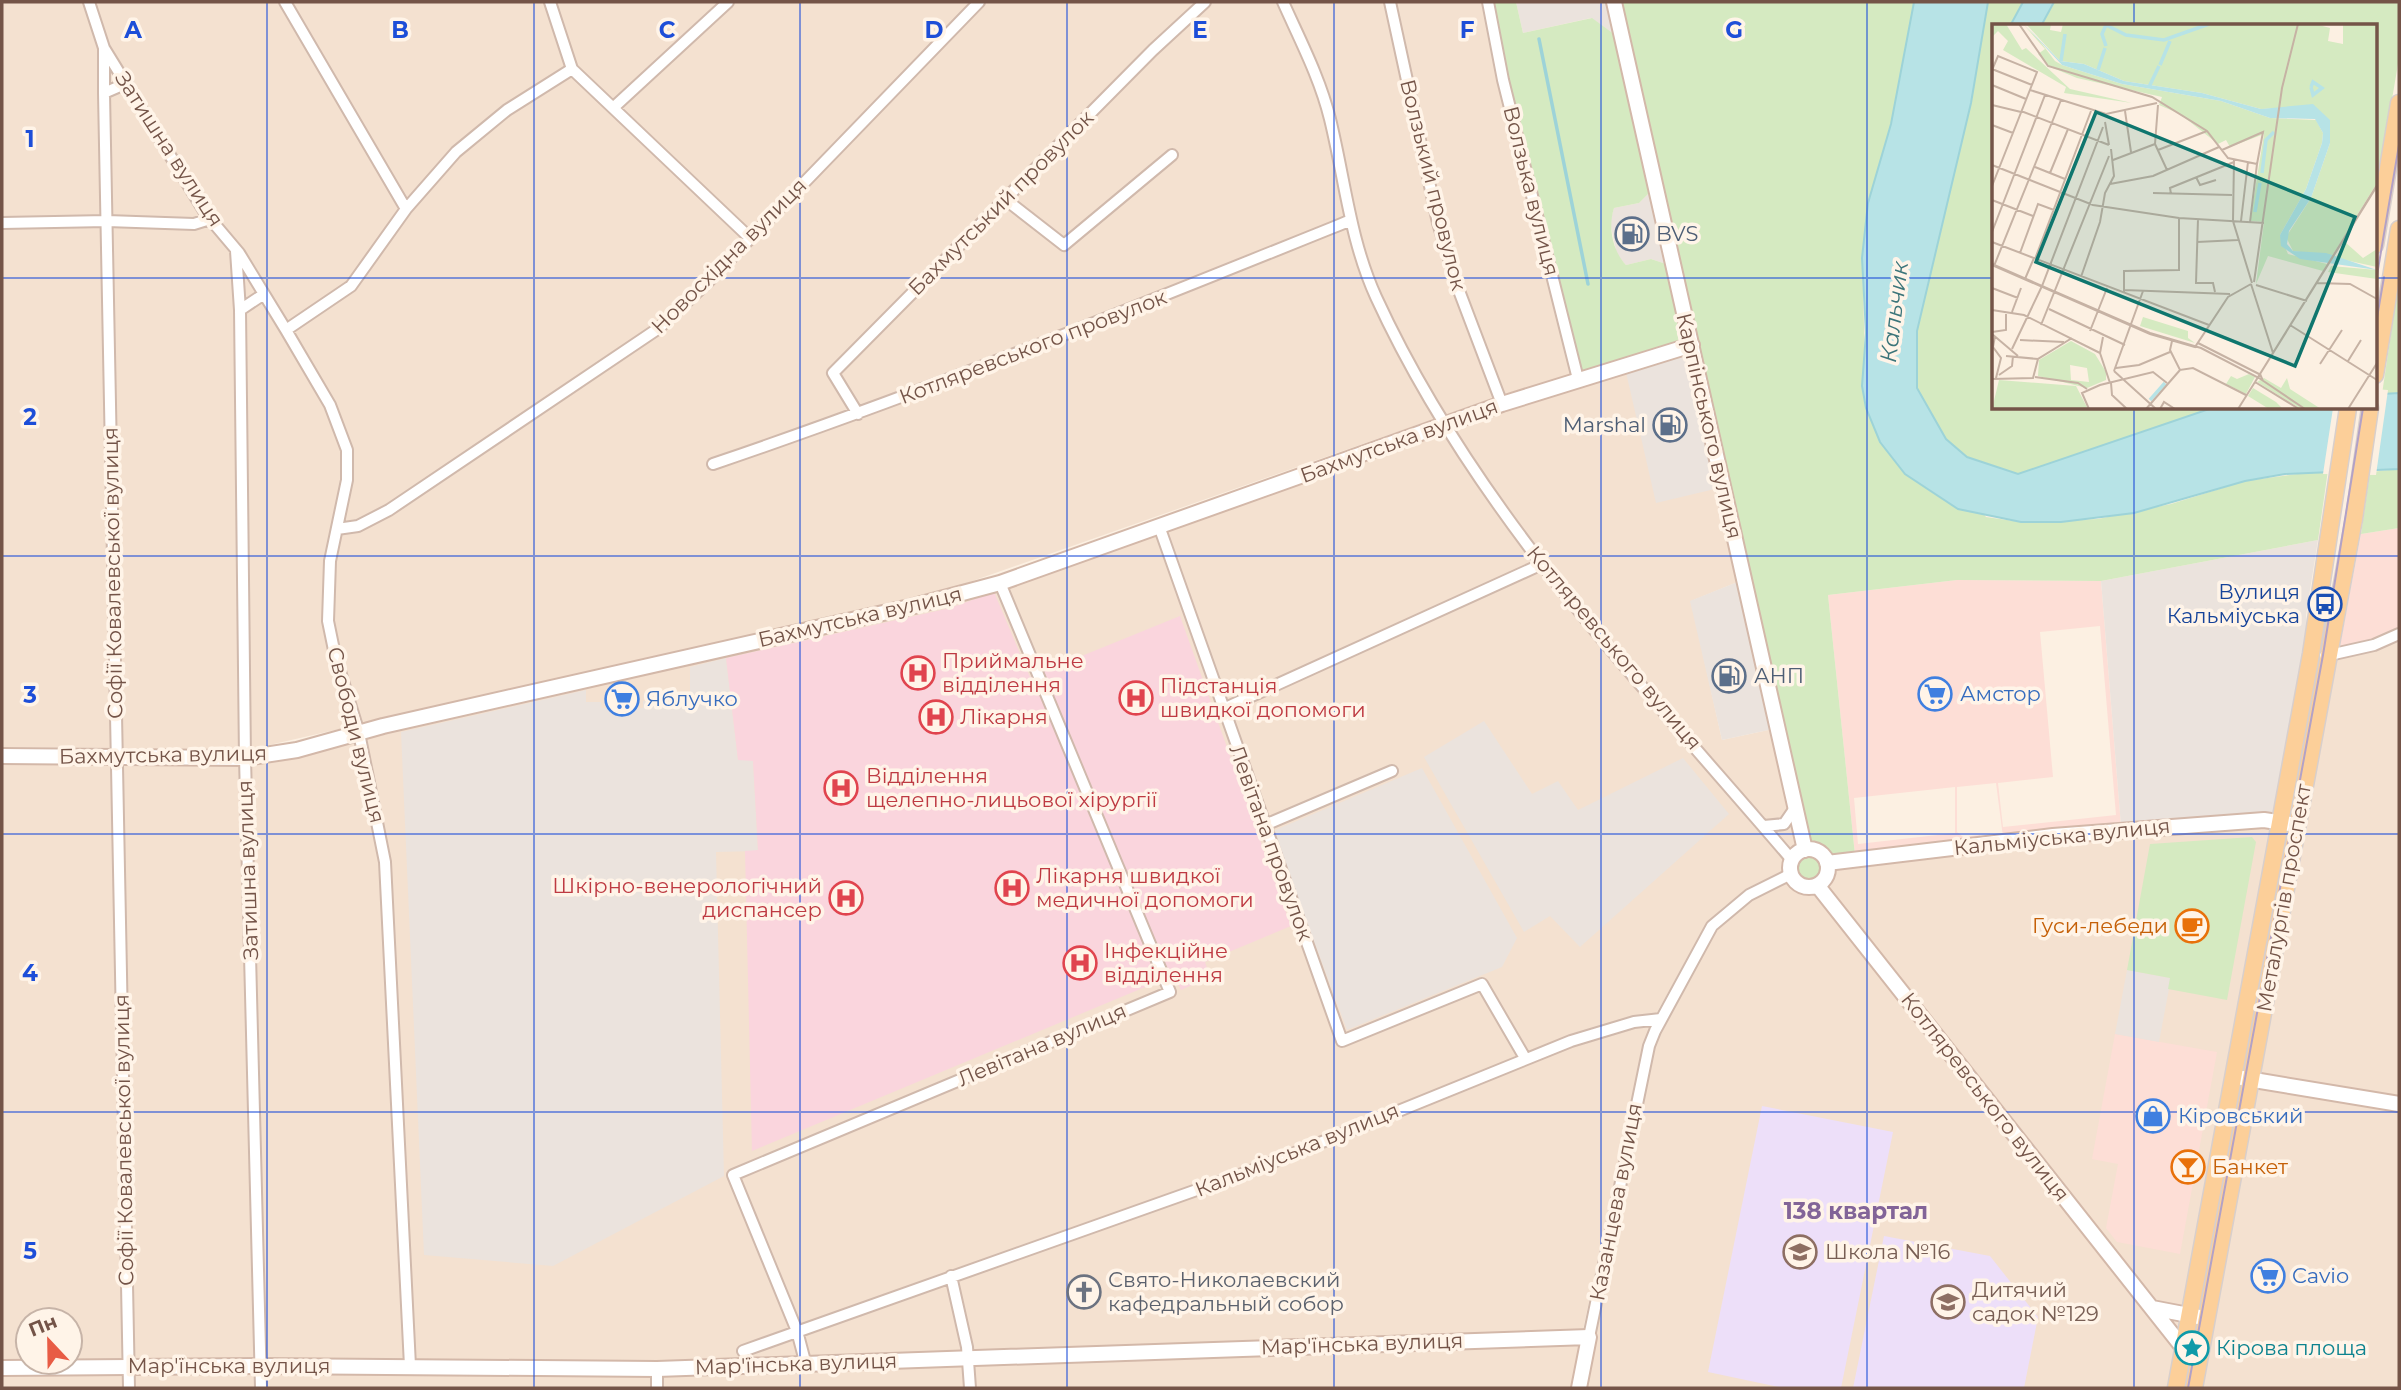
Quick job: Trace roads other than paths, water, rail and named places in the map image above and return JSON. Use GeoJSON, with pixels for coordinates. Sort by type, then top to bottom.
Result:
{"type":"FeatureCollection","features":[{"type":"Feature","properties":{"kind":"main road"},"geometry":{"type":"LineString","coordinates":[[2376,239],[2399,103]]}},
{"type":"Feature","properties":{"kind":"main road"},"geometry":{"type":"LineString","coordinates":[[2376,368],[2399,229]]}},
{"type":"Feature","properties":{"kind":"main road","name":"Металургів проспект"},"geometry":{"type":"LineString","coordinates":[[2176,1388],[2311,654],[2348,410]]}},
{"type":"Feature","properties":{"kind":"main road","name":"Металургів проспект"},"geometry":{"type":"LineString","coordinates":[[2194,1388],[2354,519],[2370,410]]}},
{"type":"Feature","properties":{"kind":"street","name":"Софії Ковалевської вулиця"},"geometry":{"type":"LineString","coordinates":[[89,2],[104,48],[115,757],[129,1388]]}},
{"type":"Feature","properties":{"kind":"street"},"geometry":{"type":"LineString","coordinates":[[285,2],[406,209]]}},
{"type":"Feature","properties":{"kind":"street"},"geometry":{"type":"LineString","coordinates":[[550,2],[572,69],[750,238]]}},
{"type":"Feature","properties":{"kind":"street"},"geometry":{"type":"LineString","coordinates":[[613,108],[728,2]]}},
{"type":"Feature","properties":{"kind":"street","name":"Новосхідна вулиця"},"geometry":{"type":"LineString","coordinates":[[337,529],[358,526],[389,510],[659,328],[979,2]]}},
{"type":"Feature","properties":{"kind":"street","name":"Бахмутський провулок"},"geometry":{"type":"LineString","coordinates":[[858,414],[833,373],[1153,50],[1205,2]]}},
{"type":"Feature","properties":{"kind":"street","name":"Котляревського вулиця"},"geometry":{"type":"LineString","coordinates":[[1283,2],[1325,100],[1349,221],[1375,296],[1445,426],[1540,565],[1764,826],[1792,867]]}},
{"type":"Feature","properties":{"kind":"street","name":"Волзький провулок"},"geometry":{"type":"LineString","coordinates":[[1390,2],[1438,223],[1458,288],[1502,404]]}},
{"type":"Feature","properties":{"kind":"street","name":"Волзька вулиця"},"geometry":{"type":"LineString","coordinates":[[1488,2],[1503,80],[1578,379]]}},
{"type":"Feature","properties":{"kind":"street","name":"Карпінського вулиця"},"geometry":{"type":"LineString","coordinates":[[1614,2],[1805,850]]}},
{"type":"Feature","properties":{"kind":"street","name":"Затишна вулиця"},"geometry":{"type":"LineString","coordinates":[[104,48],[210,219],[236,249],[264,294]]}},
{"type":"Feature","properties":{"kind":"street"},"geometry":{"type":"LineString","coordinates":[[286,330],[351,286],[406,209],[456,152],[481,130],[572,69]]}},
{"type":"Feature","properties":{"kind":"street"},"geometry":{"type":"LineString","coordinates":[[104,93],[127,83]]}},
{"type":"Feature","properties":{"kind":"street"},"geometry":{"type":"LineString","coordinates":[[1005,199],[1065,244],[1172,155]]}},
{"type":"Feature","properties":{"kind":"street"},"geometry":{"type":"LineString","coordinates":[[2,223],[107,221],[194,224],[210,219]]}},
{"type":"Feature","properties":{"kind":"street","name":"Котляревського провулок"},"geometry":{"type":"LineString","coordinates":[[713,464],[858,414],[1069,334],[1349,221]]}},
{"type":"Feature","properties":{"kind":"street","name":"Затишна вулиця"},"geometry":{"type":"LineString","coordinates":[[236,249],[240,310],[245,758],[261,1388]]}},
{"type":"Feature","properties":{"kind":"street"},"geometry":{"type":"LineString","coordinates":[[240,310],[264,294]]}},
{"type":"Feature","properties":{"kind":"street","name":"Свободи вулиця"},"geometry":{"type":"LineString","coordinates":[[264,294],[330,405],[347,450],[347,480],[327,585],[328,621],[338,668],[359,733],[385,862],[410,1366]]}},
{"type":"Feature","properties":{"kind":"street","name":"Бахмутська вулиця"},"geometry":{"type":"LineString","coordinates":[[2,756],[245,758],[297,750],[359,733],[914,606],[1000,583],[1502,404],[1692,345]]}},
{"type":"Feature","properties":{"kind":"street","name":"Левітана провулок"},"geometry":{"type":"LineString","coordinates":[[1159,526],[1342,1041],[1482,984],[1525,1058]]}},
{"type":"Feature","properties":{"kind":"street"},"geometry":{"type":"LineString","coordinates":[[1223,709],[1540,565]]}},
{"type":"Feature","properties":{"kind":"street","name":"Левітана вулиця"},"geometry":{"type":"LineString","coordinates":[[806,1365],[797,1331],[733,1175],[1170,992],[1000,583]]}},
{"type":"Feature","properties":{"kind":"street"},"geometry":{"type":"LineString","coordinates":[[2311,654],[2329,656],[2399,634]]}},
{"type":"Feature","properties":{"kind":"street"},"geometry":{"type":"LineString","coordinates":[[1265,825],[1392,771]]}},
{"type":"Feature","properties":{"kind":"street"},"geometry":{"type":"LineString","coordinates":[[1764,826],[1784,824],[1795,808]]}},
{"type":"Feature","properties":{"kind":"street","name":"Кальміуська вулиця"},"geometry":{"type":"LineString","coordinates":[[1827,863],[2053,836],[2264,820],[2298,826]]}},
{"type":"Feature","properties":{"kind":"street"},"geometry":{"type":"LineString","coordinates":[[1661,1018],[1712,926],[1749,895],[1792,867],[1805,850],[1819,852],[1827,863],[1826,876],[1817,885],[1800,885],[1792,867]]}},
{"type":"Feature","properties":{"kind":"street","name":"Котляревського вулиця"},"geometry":{"type":"LineString","coordinates":[[1817,885],[2184,1349]]}},
{"type":"Feature","properties":{"kind":"street","name":"Кальміуська вулиця"},"geometry":{"type":"LineString","coordinates":[[743,1351],[1253,1170],[1525,1058],[1609,1029],[1661,1018]]}},
{"type":"Feature","properties":{"kind":"street","name":"Казанцева вулиця"},"geometry":{"type":"LineString","coordinates":[[1579,1388],[1648,1046],[1661,1018]]}},
{"type":"Feature","properties":{"kind":"street"},"geometry":{"type":"LineString","coordinates":[[2234,1076],[2399,1104]]}},
{"type":"Feature","properties":{"kind":"street"},"geometry":{"type":"LineString","coordinates":[[951,1276],[968,1358],[970,1388]]}},
{"type":"Feature","properties":{"kind":"street"},"geometry":{"type":"LineString","coordinates":[[2152,1308],[2207,1319]]}},
{"type":"Feature","properties":{"kind":"street","name":"Мар'їнська вулиця"},"geometry":{"type":"LineString","coordinates":[[2,1368],[410,1366],[657,1369],[1589,1338]]}},
{"type":"Feature","properties":{"kind":"street"},"geometry":{"type":"LineString","coordinates":[[657,1369],[657,1388]]}},
{"type":"Feature","properties":{"kind":"water","name":"Кальчик"},"geometry":{"type":"Polygon","coordinates":[[[1914,2],[1988,2],[1971,103],[1917,331],[1917,388],[1946,439],[1967,457],[2018,474],[2206,410],[2376,410],[2382,394],[2399,393],[2399,469],[2285,474],[2245,481],[2134,513],[2061,522],[2021,522],[1958,509],[1905,474],[1880,442],[1866,408],[1862,386],[1866,333],[1862,258],[1868,203],[1891,124],[1914,2]]]}},
{"type":"Feature","properties":{"kind":"water"},"geometry":{"type":"Polygon","coordinates":[[[2023,2],[2054,2],[2042,24],[2011,24],[2023,2]]]}},
{"type":"Feature","properties":{"kind":"waterway"},"geometry":{"type":"LineString","coordinates":[[1539,39],[1588,284]]}},
{"type":"Feature","properties":{"kind":"tram line"},"geometry":{"type":"LineString","coordinates":[[2376,281],[2399,145]]}},
{"type":"Feature","properties":{"kind":"tram line"},"geometry":{"type":"LineString","coordinates":[[2376,323],[2384,277]]}},
{"type":"Feature","properties":{"kind":"tram line"},"geometry":{"type":"LineString","coordinates":[[2188,1388],[2323,655],[2363,410]]}},
{"type":"Feature","properties":{"kind":"place","name":"BVS"},"geometry":{"type":"Point","coordinates":[1632,234]}},
{"type":"Feature","properties":{"kind":"place","name":"Marshal"},"geometry":{"type":"Point","coordinates":[1670,425]}},
{"type":"Feature","properties":{"kind":"place","name":"Вулиця Кальміуська"},"geometry":{"type":"Point","coordinates":[2325,604]}},
{"type":"Feature","properties":{"kind":"place","name":"Приймальне відділення"},"geometry":{"type":"Point","coordinates":[918,673]}},
{"type":"Feature","properties":{"kind":"place","name":"АНП"},"geometry":{"type":"Point","coordinates":[1729,676]}},
{"type":"Feature","properties":{"kind":"place","name":"Амстор"},"geometry":{"type":"Point","coordinates":[1935,694]}},
{"type":"Feature","properties":{"kind":"place","name":"Підстанція швидкої допомоги"},"geometry":{"type":"Point","coordinates":[1136,698]}},
{"type":"Feature","properties":{"kind":"place","name":"Яблучко"},"geometry":{"type":"Point","coordinates":[622,699]}},
{"type":"Feature","properties":{"kind":"place","name":"Лікарня"},"geometry":{"type":"Point","coordinates":[936,717]}},
{"type":"Feature","properties":{"kind":"place","name":"Відділення щелепно-лицьової хірургії"},"geometry":{"type":"Point","coordinates":[841,788]}},
{"type":"Feature","properties":{"kind":"place","name":"Лікарня швидкої медичної допомоги"},"geometry":{"type":"Point","coordinates":[1012,888]}},
{"type":"Feature","properties":{"kind":"place","name":"Шкірно-венерологічний диспансер"},"geometry":{"type":"Point","coordinates":[846,898]}},
{"type":"Feature","properties":{"kind":"place","name":"Гуси-лебеди"},"geometry":{"type":"Point","coordinates":[2192,926]}},
{"type":"Feature","properties":{"kind":"place","name":"Інфекційне відділення"},"geometry":{"type":"Point","coordinates":[1080,963]}},
{"type":"Feature","properties":{"kind":"place","name":"Кіровський"},"geometry":{"type":"Point","coordinates":[2153,1116]}},
{"type":"Feature","properties":{"kind":"place","name":"Банкет"},"geometry":{"type":"Point","coordinates":[2188,1167]}},
{"type":"Feature","properties":{"kind":"place","name":"Школа №16"},"geometry":{"type":"Point","coordinates":[1800,1252]}},
{"type":"Feature","properties":{"kind":"place","name":"Cavio"},"geometry":{"type":"Point","coordinates":[2268,1276]}},
{"type":"Feature","properties":{"kind":"place","name":"Свято-Николаевский кафедральный собор"},"geometry":{"type":"Point","coordinates":[1084,1292]}},
{"type":"Feature","properties":{"kind":"place","name":"Дитячий садок №129"},"geometry":{"type":"Point","coordinates":[1948,1302]}},
{"type":"Feature","properties":{"kind":"place","name":"Кірова площа"},"geometry":{"type":"Point","coordinates":[2192,1348]}},
{"type":"Feature","properties":{"kind":"district","name":"138 квартал"},"geometry":{"type":"Point","coordinates":[1856,1211]}}]}
